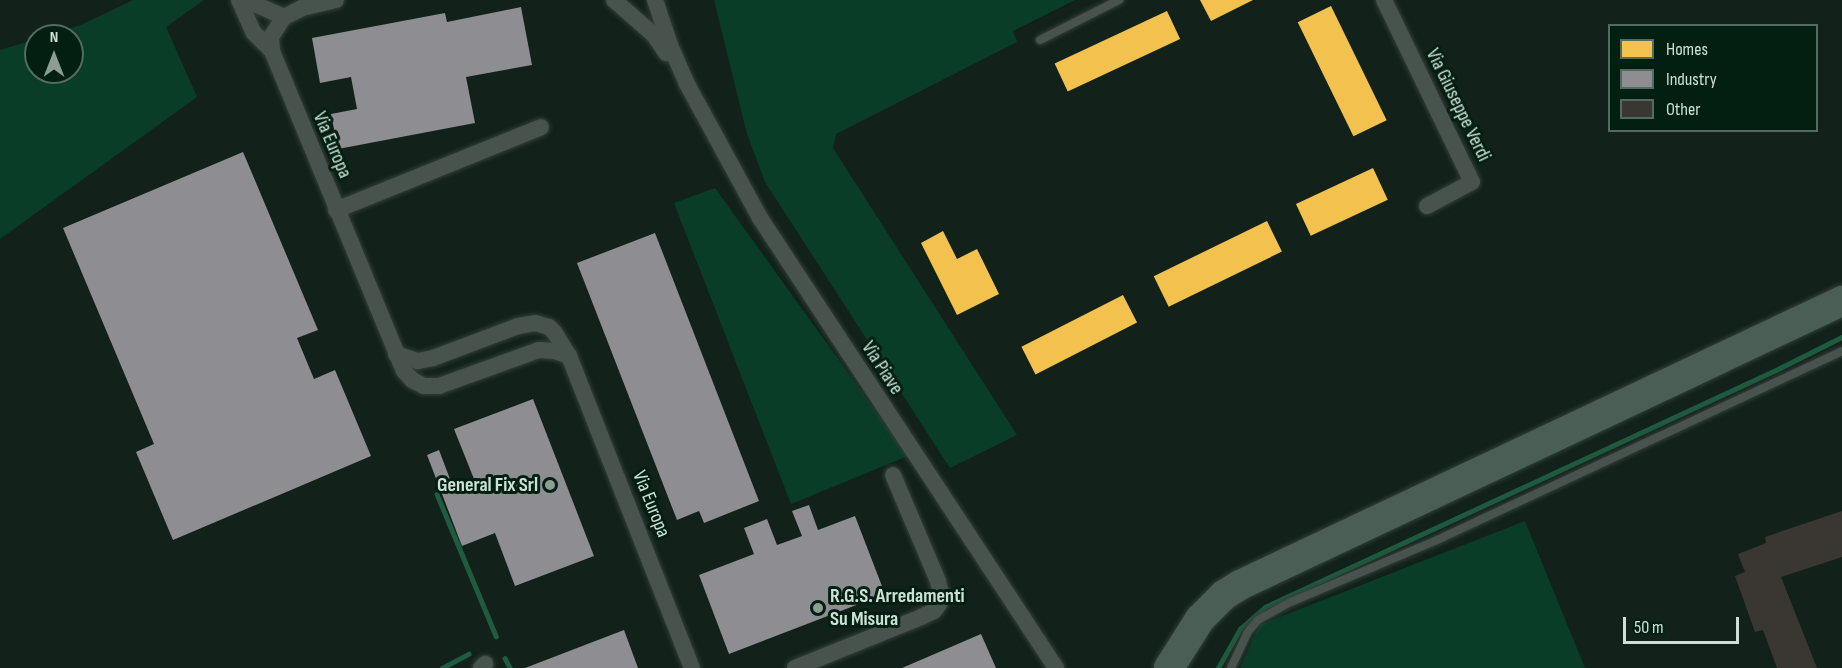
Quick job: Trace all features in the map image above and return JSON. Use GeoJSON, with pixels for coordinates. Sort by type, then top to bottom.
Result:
{"type":"FeatureCollection","features":[{"type":"Feature","properties":{"kind":"highway"},"geometry":{"type":"LineString","coordinates":[[1169,668],[1200,619],[1224,595],[1248,581],[1842,301]]}},
{"type":"Feature","properties":{"kind":"highway"},"geometry":{"type":"LineString","coordinates":[[1191,668],[1200,619]]}},
{"type":"Feature","properties":{"kind":"street"},"geometry":{"type":"LineString","coordinates":[[239,0],[254,33],[272,51]]}},
{"type":"Feature","properties":{"kind":"street"},"geometry":{"type":"LineString","coordinates":[[246,0],[284,17]]}},
{"type":"Feature","properties":{"kind":"street"},"geometry":{"type":"LineString","coordinates":[[269,0],[302,8]]}},
{"type":"Feature","properties":{"kind":"street"},"geometry":{"type":"LineString","coordinates":[[272,51],[271,37],[284,17],[302,8],[336,0]]}},
{"type":"Feature","properties":{"kind":"street","name":"Via Piave"},"geometry":{"type":"LineString","coordinates":[[615,0],[654,34],[687,84],[760,218],[1056,668]]}},
{"type":"Feature","properties":{"kind":"street","name":"Via Piave"},"geometry":{"type":"LineString","coordinates":[[655,0],[670,45],[687,84]]}},
{"type":"Feature","properties":{"kind":"street","name":"Via Giuseppe Verdi"},"geometry":{"type":"LineString","coordinates":[[1384,0],[1472,182],[1427,206]]}},
{"type":"Feature","properties":{"kind":"street","name":"Via Europa"},"geometry":{"type":"LineString","coordinates":[[272,51],[396,354],[404,371],[412,380],[424,386],[439,386],[539,350],[554,351],[569,356]]}},
{"type":"Feature","properties":{"kind":"street"},"geometry":{"type":"LineString","coordinates":[[336,210],[542,127]]}},
{"type":"Feature","properties":{"kind":"street","name":"Via Europa"},"geometry":{"type":"LineString","coordinates":[[396,354],[418,361],[433,358],[518,326],[535,323],[549,327],[569,356],[692,668]]}},
{"type":"Feature","properties":{"kind":"street"},"geometry":{"type":"LineString","coordinates":[[795,668],[921,617],[934,611],[939,604],[941,592],[938,582],[893,475]]}},
{"type":"Feature","properties":{"kind":"lane"},"geometry":{"type":"LineString","coordinates":[[1040,40],[1119,0]]}},
{"type":"Feature","properties":{"kind":"lane"},"geometry":{"type":"LineString","coordinates":[[1231,668],[1247,633],[1258,620],[1291,602],[1437,540],[1842,351]]}},
{"type":"Feature","properties":{"kind":"green space"},"geometry":{"type":"Polygon","coordinates":[[[133,0],[204,0],[166,27],[197,97],[0,239],[0,50],[24,43],[24,84],[84,84],[83,24],[133,0]]]}},
{"type":"Feature","properties":{"kind":"green space"},"geometry":{"type":"Polygon","coordinates":[[[714,0],[1075,0],[1013,31],[1017,42],[836,134],[833,148],[1017,435],[950,468],[765,182],[747,134],[714,0]]]}},
{"type":"Feature","properties":{"kind":"green space"},"geometry":{"type":"Polygon","coordinates":[[[715,188],[908,456],[791,504],[674,203],[715,188]]]}},
{"type":"Feature","properties":{"kind":"green space"},"geometry":{"type":"Polygon","coordinates":[[[1525,521],[1585,668],[1240,668],[1259,625],[1525,521]]]}},
{"type":"Feature","properties":{"kind":"building: Homes"},"geometry":{"type":"Polygon","coordinates":[[[1200,0],[1253,0],[1211,21],[1200,0]]]}},
{"type":"Feature","properties":{"kind":"building: Homes"},"geometry":{"type":"Polygon","coordinates":[[[1331,6],[1387,120],[1353,136],[1298,22],[1331,6]]]}},
{"type":"Feature","properties":{"kind":"building: Homes"},"geometry":{"type":"Polygon","coordinates":[[[1167,11],[1180,39],[1068,92],[1055,63],[1167,11]]]}},
{"type":"Feature","properties":{"kind":"building: Homes"},"geometry":{"type":"Polygon","coordinates":[[[1373,168],[1388,200],[1311,236],[1296,204],[1373,168]]]}},
{"type":"Feature","properties":{"kind":"building: Homes"},"geometry":{"type":"Polygon","coordinates":[[[1267,221],[1282,252],[1169,307],[1154,276],[1267,221]]]}},
{"type":"Feature","properties":{"kind":"building: Homes"},"geometry":{"type":"Polygon","coordinates":[[[943,231],[957,259],[977,249],[999,294],[957,315],[921,243],[943,231]]]}},
{"type":"Feature","properties":{"kind":"building: Homes"},"geometry":{"type":"Polygon","coordinates":[[[1123,295],[1137,323],[1035,374],[1021,347],[1123,295]]]}},
{"type":"Feature","properties":{"kind":"building: Industry"},"geometry":{"type":"Polygon","coordinates":[[[521,7],[532,65],[466,77],[475,123],[338,149],[331,114],[357,109],[351,77],[320,83],[312,38],[445,13],[447,22],[521,7]]]}},
{"type":"Feature","properties":{"kind":"building: Industry"},"geometry":{"type":"Polygon","coordinates":[[[243,152],[318,330],[297,338],[314,379],[335,370],[371,456],[173,540],[136,452],[154,444],[63,228],[243,152]]]}},
{"type":"Feature","properties":{"kind":"building: Industry"},"geometry":{"type":"Polygon","coordinates":[[[655,233],[759,501],[704,523],[699,511],[677,520],[577,263],[655,233]]]}},
{"type":"Feature","properties":{"kind":"building: Industry"},"geometry":{"type":"Polygon","coordinates":[[[533,399],[594,556],[515,586],[495,533],[462,546],[427,455],[439,450],[453,487],[474,479],[454,429],[533,399]]]}},
{"type":"Feature","properties":{"kind":"building: Industry"},"geometry":{"type":"Polygon","coordinates":[[[809,505],[818,530],[855,516],[885,594],[729,654],[699,575],[754,554],[744,528],[767,519],[777,545],[802,536],[792,511],[809,505]]]}},
{"type":"Feature","properties":{"kind":"building: Industry"},"geometry":{"type":"Polygon","coordinates":[[[624,630],[638,668],[525,668],[624,630]]]}},
{"type":"Feature","properties":{"kind":"building: Industry"},"geometry":{"type":"Polygon","coordinates":[[[981,634],[996,668],[902,668],[981,634]]]}},
{"type":"Feature","properties":{"kind":"building: Other"},"geometry":{"type":"Polygon","coordinates":[[[1842,511],[1842,557],[1781,577],[1817,668],[1777,668],[1763,630],[1755,632],[1735,576],[1745,572],[1738,554],[1766,543],[1765,537],[1842,511]]]}},
{"type":"Feature","properties":{"kind":"waterway"},"geometry":{"type":"LineString","coordinates":[[1218,668],[1240,629],[1265,607],[1780,368],[1842,337]]}},
{"type":"Feature","properties":{"kind":"waterway"},"geometry":{"type":"LineString","coordinates":[[437,494],[496,636]]}},
{"type":"Feature","properties":{"kind":"waterway"},"geometry":{"type":"LineString","coordinates":[[442,668],[468,654]]}},
{"type":"Feature","properties":{"kind":"waterway"},"geometry":{"type":"LineString","coordinates":[[505,658],[510,668]]}},
{"type":"Feature","properties":{"kind":"place","name":"General Fix Srl"},"geometry":{"type":"Point","coordinates":[550,485]}},
{"type":"Feature","properties":{"kind":"place","name":"R.G.S. Arredamenti Su Misura"},"geometry":{"type":"Point","coordinates":[818,608]}}]}
